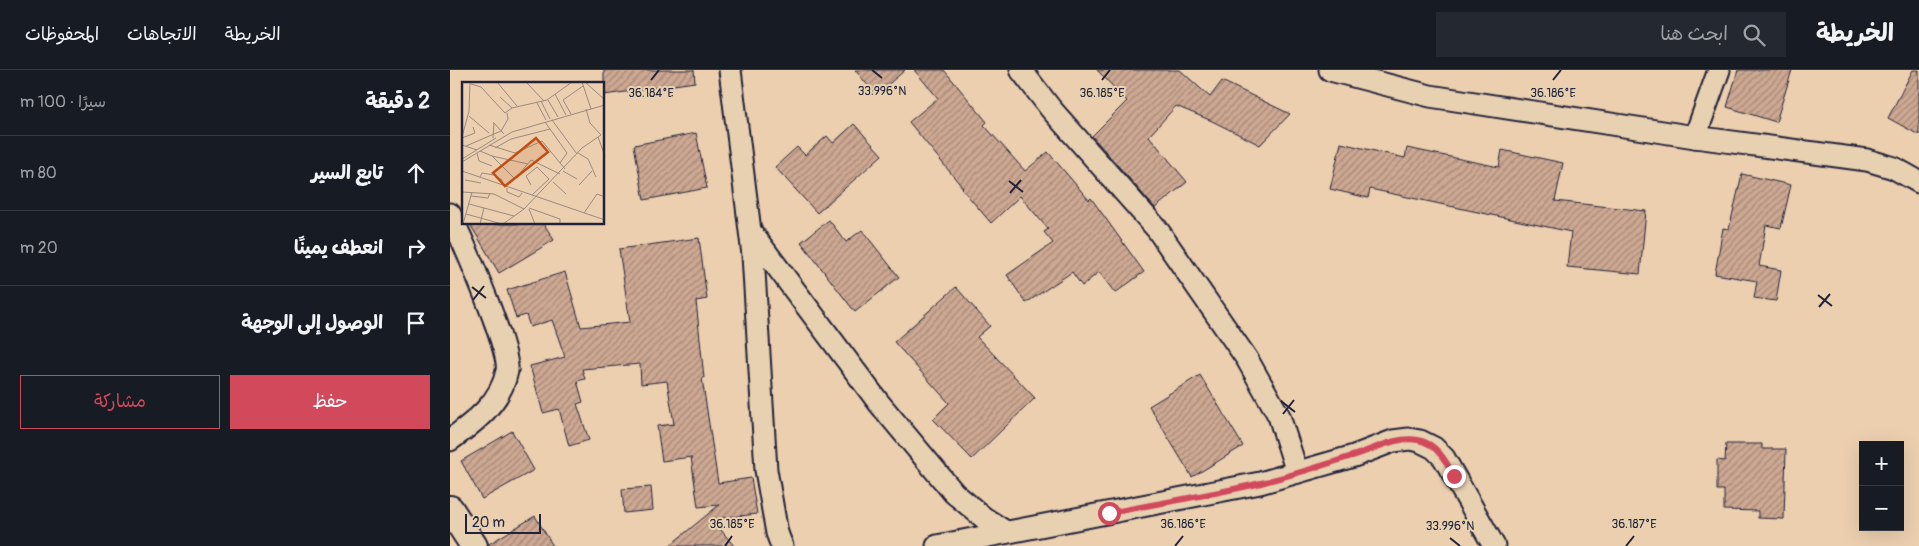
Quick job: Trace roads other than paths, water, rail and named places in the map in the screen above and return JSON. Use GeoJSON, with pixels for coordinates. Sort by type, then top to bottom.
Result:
{"type":"FeatureCollection","features":[{"type":"Feature","properties":{"kind":"street"},"geometry":{"type":"LineString","coordinates":[[730,70],[750,232],[766,470],[777,532],[782,546]]}},
{"type":"Feature","properties":{"kind":"street"},"geometry":{"type":"LineString","coordinates":[[1021,70],[1051,109],[1158,229],[1247,359],[1279,416],[1297,472]]}},
{"type":"Feature","properties":{"kind":"street"},"geometry":{"type":"LineString","coordinates":[[1330,70],[1430,96],[1695,137],[1867,160],[1894,168],[1919,182]]}},
{"type":"Feature","properties":{"kind":"street"},"geometry":{"type":"LineString","coordinates":[[1695,137],[1719,70]]}},
{"type":"Feature","properties":{"kind":"street"},"geometry":{"type":"LineString","coordinates":[[450,214],[502,341],[508,370],[500,393],[486,410],[450,440]]}},
{"type":"Feature","properties":{"kind":"street"},"geometry":{"type":"LineString","coordinates":[[750,232],[879,403],[954,493],[984,518],[1006,532]]}},
{"type":"Feature","properties":{"kind":"street"},"geometry":{"type":"LineString","coordinates":[[937,546],[1260,483],[1354,456],[1393,441],[1420,440],[1434,448],[1444,458],[1494,546]]}},
{"type":"Feature","properties":{"kind":"street"},"geometry":{"type":"LineString","coordinates":[[450,509],[474,546]]}}]}
